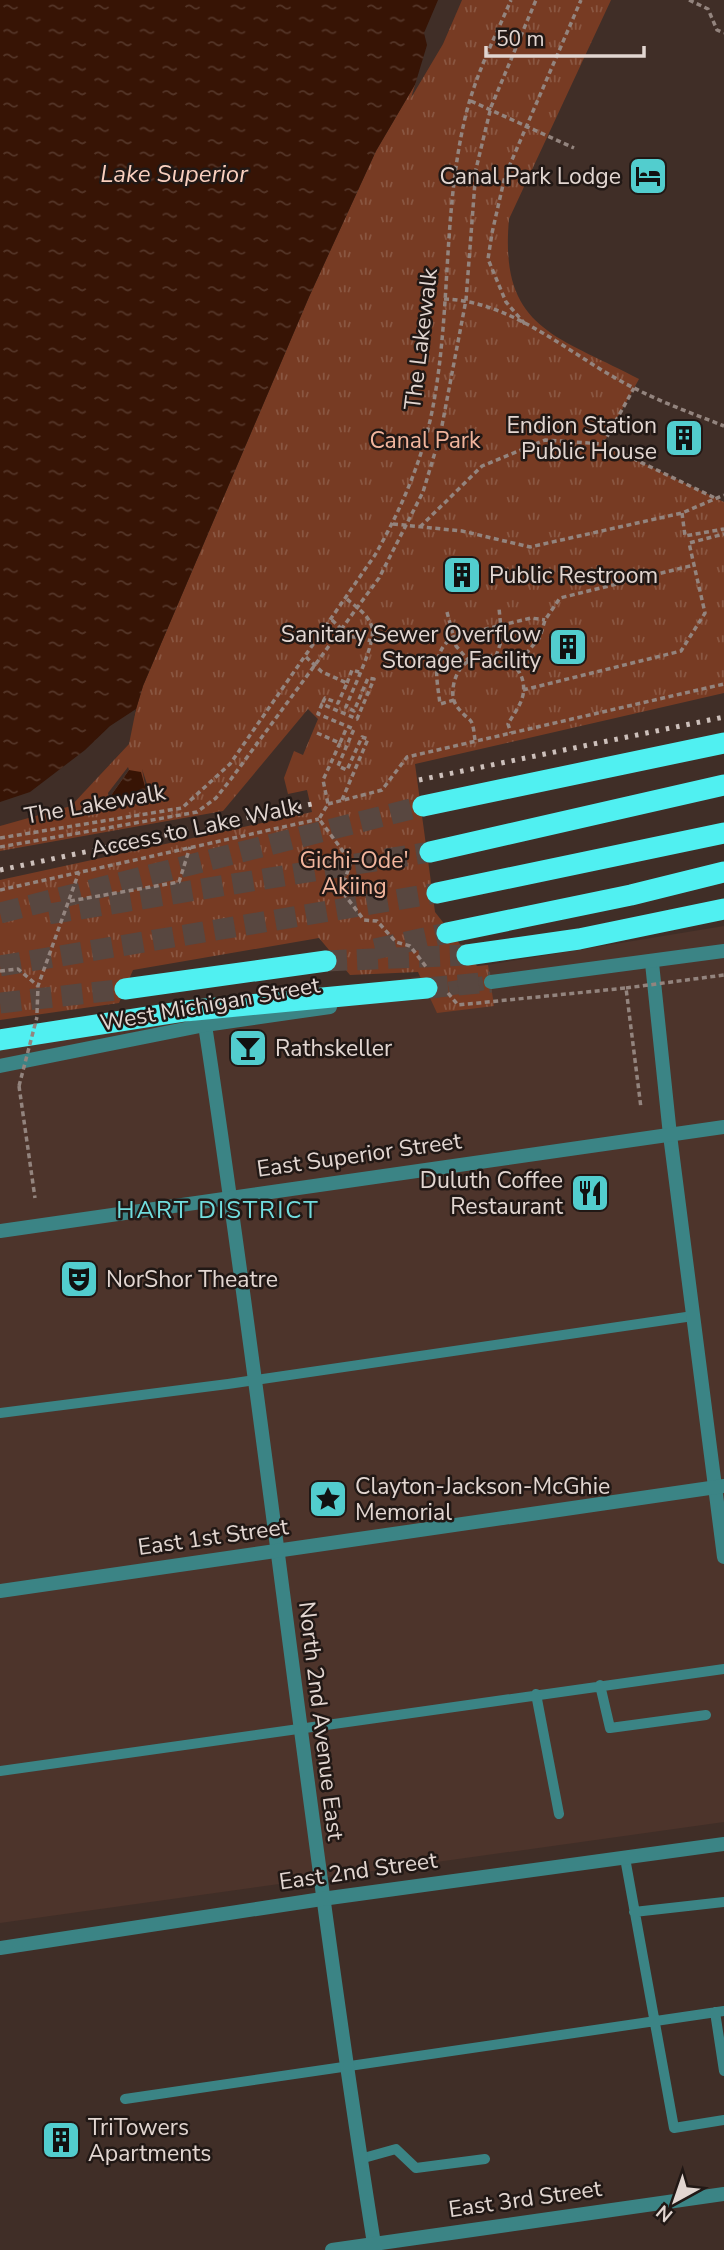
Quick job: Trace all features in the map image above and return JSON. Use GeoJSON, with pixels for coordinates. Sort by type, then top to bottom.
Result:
{"type":"FeatureCollection","features":[{"type":"Feature","properties":{"kind":"highway"},"geometry":{"type":"LineString","coordinates":[[423,806],[724,743]]}},
{"type":"Feature","properties":{"kind":"highway"},"geometry":{"type":"LineString","coordinates":[[430,852],[724,785]]}},
{"type":"Feature","properties":{"kind":"highway"},"geometry":{"type":"LineString","coordinates":[[436,893],[724,833]]}},
{"type":"Feature","properties":{"kind":"highway"},"geometry":{"type":"LineString","coordinates":[[447,933],[631,895],[724,872]]}},
{"type":"Feature","properties":{"kind":"highway"},"geometry":{"type":"LineString","coordinates":[[467,955],[579,939],[724,909]]}},
{"type":"Feature","properties":{"kind":"highway"},"geometry":{"type":"LineString","coordinates":[[125,989],[326,961]]}},
{"type":"Feature","properties":{"kind":"highway"},"geometry":{"type":"LineString","coordinates":[[0,1041],[185,1011],[433,985]]}},
{"type":"Feature","properties":{"kind":"street"},"geometry":{"type":"LineString","coordinates":[[491,982],[652,963],[724,951]]}},
{"type":"Feature","properties":{"kind":"street"},"geometry":{"type":"LineString","coordinates":[[652,963],[693,1316],[719,1486],[724,1556]]}},
{"type":"Feature","properties":{"kind":"street","name":"West Michigan Street"},"geometry":{"type":"LineString","coordinates":[[0,1066],[205,1025],[433,985]]}},
{"type":"Feature","properties":{"kind":"street","name":"North 2nd Avenue East"},"geometry":{"type":"LineString","coordinates":[[205,1025],[277,1550],[321,1899],[374,2247]]}},
{"type":"Feature","properties":{"kind":"street","name":"East Superior Street"},"geometry":{"type":"LineString","coordinates":[[0,1231],[724,1127]]}},
{"type":"Feature","properties":{"kind":"street","name":"East 1st Street"},"geometry":{"type":"LineString","coordinates":[[0,1591],[719,1486]]}},
{"type":"Feature","properties":{"kind":"street","name":"East 2nd Street"},"geometry":{"type":"LineString","coordinates":[[0,1948],[321,1899],[724,1844]]}},
{"type":"Feature","properties":{"kind":"street","name":"East 3rd Street"},"geometry":{"type":"LineString","coordinates":[[332,2250],[374,2247],[724,2194]]}},
{"type":"Feature","properties":{"kind":"lane"},"geometry":{"type":"LineString","coordinates":[[0,1413],[693,1316]]}},
{"type":"Feature","properties":{"kind":"lane"},"geometry":{"type":"LineString","coordinates":[[0,1771],[299,1726],[724,1669]]}},
{"type":"Feature","properties":{"kind":"lane"},"geometry":{"type":"LineString","coordinates":[[600,1685],[610,1728],[706,1715]]}},
{"type":"Feature","properties":{"kind":"lane"},"geometry":{"type":"LineString","coordinates":[[536,1694],[559,1814]]}},
{"type":"Feature","properties":{"kind":"lane"},"geometry":{"type":"LineString","coordinates":[[625,1858],[674,2128],[724,2120]]}},
{"type":"Feature","properties":{"kind":"lane"},"geometry":{"type":"LineString","coordinates":[[634,1912],[724,1902]]}},
{"type":"Feature","properties":{"kind":"lane"},"geometry":{"type":"LineString","coordinates":[[125,2099],[720,2012],[724,2071]]}},
{"type":"Feature","properties":{"kind":"lane"},"geometry":{"type":"LineString","coordinates":[[360,2159],[396,2149],[415,2168],[485,2159]]}},
{"type":"Feature","properties":{"kind":"path","name":"The Lakewalk"},"geometry":{"type":"LineString","coordinates":[[0,838],[182,808],[230,764],[347,599],[393,524],[423,444],[434,402],[454,187],[471,101],[511,0]]}},
{"type":"Feature","properties":{"kind":"path"},"geometry":{"type":"LineString","coordinates":[[0,847],[197,812],[224,788],[379,578],[423,492],[440,436],[466,300],[476,169],[490,110],[536,0]]}},
{"type":"Feature","properties":{"kind":"path"},"geometry":{"type":"LineString","coordinates":[[525,324],[506,302],[488,259],[505,176],[581,0]]}},
{"type":"Feature","properties":{"kind":"path"},"geometry":{"type":"LineString","coordinates":[[688,0],[708,9],[717,30],[724,33]]}},
{"type":"Feature","properties":{"kind":"path"},"geometry":{"type":"LineString","coordinates":[[471,101],[575,148]]}},
{"type":"Feature","properties":{"kind":"path"},"geometry":{"type":"LineString","coordinates":[[444,299],[466,300],[525,324],[634,388],[724,426]]}},
{"type":"Feature","properties":{"kind":"path"},"geometry":{"type":"LineString","coordinates":[[603,444],[634,388]]}},
{"type":"Feature","properties":{"kind":"path"},"geometry":{"type":"LineString","coordinates":[[420,527],[482,466],[517,449],[545,440],[603,444],[717,499]]}},
{"type":"Feature","properties":{"kind":"path"},"geometry":{"type":"LineString","coordinates":[[393,524],[461,531],[530,547],[682,513],[724,495]]}},
{"type":"Feature","properties":{"kind":"path"},"geometry":{"type":"LineString","coordinates":[[682,513],[685,536],[724,529]]}},
{"type":"Feature","properties":{"kind":"path"},"geometry":{"type":"LineString","coordinates":[[523,690],[681,651],[705,614],[689,543],[724,534]]}},
{"type":"Feature","properties":{"kind":"path"},"geometry":{"type":"LineString","coordinates":[[515,667],[540,637],[545,620],[560,598],[694,565]]}},
{"type":"Feature","properties":{"kind":"path"},"geometry":{"type":"LineString","coordinates":[[322,704],[358,719],[374,680],[368,677],[354,711],[346,707],[372,641],[372,628],[347,599]]}},
{"type":"Feature","properties":{"kind":"path"},"geometry":{"type":"LineString","coordinates":[[496,656],[502,639],[499,608]]}},
{"type":"Feature","properties":{"kind":"path"},"geometry":{"type":"LineString","coordinates":[[447,612],[453,637],[469,661]]}},
{"type":"Feature","properties":{"kind":"path"},"geometry":{"type":"LineString","coordinates":[[454,700],[440,704],[436,657],[444,643],[453,637],[531,618],[545,620]]}},
{"type":"Feature","properties":{"kind":"path"},"geometry":{"type":"LineString","coordinates":[[332,619],[349,636],[372,641]]}},
{"type":"Feature","properties":{"kind":"path"},"geometry":{"type":"LineString","coordinates":[[475,740],[472,721],[461,714],[454,700],[456,677],[469,661],[479,656],[496,656],[515,667],[523,698],[508,724],[510,733]]}},
{"type":"Feature","properties":{"kind":"path"},"geometry":{"type":"LineString","coordinates":[[306,657],[315,665],[347,682]]}},
{"type":"Feature","properties":{"kind":"path"},"geometry":{"type":"LineString","coordinates":[[342,800],[368,739],[362,737],[347,770],[338,766],[354,729],[318,714],[325,698],[338,703],[352,670],[359,672]]}},
{"type":"Feature","properties":{"kind":"path"},"geometry":{"type":"LineString","coordinates":[[328,804],[382,790],[407,757],[724,684]]}},
{"type":"Feature","properties":{"kind":"path"},"geometry":{"type":"LineString","coordinates":[[317,733],[340,743],[347,726]]}},
{"type":"Feature","properties":{"kind":"path","name":"Access to Lake Walk"},"geometry":{"type":"LineString","coordinates":[[35,1198],[19,1086],[37,1017],[38,986],[79,872],[318,819],[328,804],[323,780],[340,743]]}},
{"type":"Feature","properties":{"kind":"path","name":"Access to Lake Walk"},"geometry":{"type":"LineString","coordinates":[[318,819],[351,862],[341,890],[364,920],[377,921],[396,942],[410,946],[433,985],[458,1005],[724,975]]}},
{"type":"Feature","properties":{"kind":"path"},"geometry":{"type":"LineString","coordinates":[[70,901],[178,882],[190,848]]}},
{"type":"Feature","properties":{"kind":"path"},"geometry":{"type":"LineString","coordinates":[[0,890],[79,872]]}},
{"type":"Feature","properties":{"kind":"path"},"geometry":{"type":"LineString","coordinates":[[0,971],[18,970],[38,986]]}},
{"type":"Feature","properties":{"kind":"path"},"geometry":{"type":"LineString","coordinates":[[626,988],[641,1108]]}},
{"type":"Feature","properties":{"kind":"shaded area"},"geometry":{"type":"Polygon","coordinates":[[[724,926],[724,1822],[0,1923],[0,1045],[724,926]]]}},
{"type":"Feature","properties":{"kind":"green space"},"geometry":{"type":"Polygon","coordinates":[[[459,0],[611,0],[509,219],[508,256],[513,284],[524,306],[539,324],[582,351],[639,379],[603,444],[724,502],[724,693],[415,764],[435,912],[477,966],[488,965],[494,1006],[437,1013],[418,972],[350,975],[319,938],[133,970],[119,1003],[0,1020],[0,880],[312,812],[307,790],[288,794],[284,778],[294,751],[303,755],[318,719],[308,709],[223,811],[0,851],[0,823],[126,742],[143,686],[309,297],[376,151],[440,42],[459,0]]]}},
{"type":"Feature","properties":{"kind":"water","name":"Lake Superior"},"geometry":{"type":"Polygon","coordinates":[[[0,0],[459,0],[440,42],[376,151],[309,297],[143,686],[126,743],[0,823],[0,0]]]}},
{"type":"Feature","properties":{"kind":"water"},"geometry":{"type":"Polygon","coordinates":[[[129,770],[141,772],[146,790],[144,800],[113,807],[112,794],[129,770]]]}},
{"type":"Feature","properties":{"kind":"pier"},"geometry":{"type":"Polygon","coordinates":[[[438,0],[462,0],[443,44],[411,98],[427,45],[424,33],[438,0]]]}},
{"type":"Feature","properties":{"kind":"pier"},"geometry":{"type":"Polygon","coordinates":[[[136,709],[129,744],[71,806],[0,826],[0,802],[30,792],[85,750],[110,726],[136,709]]]}},
{"type":"Feature","properties":{"kind":"pier"},"geometry":{"type":"Polygon","coordinates":[[[128,767],[129,770],[112,794],[113,806],[144,800],[146,790],[142,769],[149,790],[147,801],[111,810],[108,793],[128,767]]]}},
{"type":"Feature","properties":{"kind":"tunnel"},"geometry":{"type":"LineString","coordinates":[[0,913],[423,806]]}},
{"type":"Feature","properties":{"kind":"tunnel"},"geometry":{"type":"LineString","coordinates":[[49,914],[430,852]]}},
{"type":"Feature","properties":{"kind":"tunnel"},"geometry":{"type":"LineString","coordinates":[[0,966],[437,893]]}},
{"type":"Feature","properties":{"kind":"tunnel"},"geometry":{"type":"LineString","coordinates":[[375,949],[447,933]]}},
{"type":"Feature","properties":{"kind":"tunnel"},"geometry":{"type":"LineString","coordinates":[[326,961],[467,955]]}},
{"type":"Feature","properties":{"kind":"tunnel"},"geometry":{"type":"LineString","coordinates":[[428,992],[491,982]]}},
{"type":"Feature","properties":{"kind":"tunnel"},"geometry":{"type":"LineString","coordinates":[[427,988],[491,982]]}},
{"type":"Feature","properties":{"kind":"tunnel"},"geometry":{"type":"LineString","coordinates":[[0,1003],[125,989]]}},
{"type":"Feature","properties":{"kind":"railway"},"geometry":{"type":"LineString","coordinates":[[419,780],[724,717]]}},
{"type":"Feature","properties":{"kind":"railway"},"geometry":{"type":"LineString","coordinates":[[0,870],[312,804]]}},
{"type":"Feature","properties":{"kind":"place","name":"Canal Park Lodge"},"geometry":{"type":"Point","coordinates":[648,176]}},
{"type":"Feature","properties":{"kind":"place","name":"Endion Station Public House"},"geometry":{"type":"Point","coordinates":[684,438]}},
{"type":"Feature","properties":{"kind":"place","name":"Public Restroom"},"geometry":{"type":"Point","coordinates":[462,575]}},
{"type":"Feature","properties":{"kind":"place","name":"Sanitary Sewer Overflow Storage Facility"},"geometry":{"type":"Point","coordinates":[568,647]}},
{"type":"Feature","properties":{"kind":"place","name":"Rathskeller"},"geometry":{"type":"Point","coordinates":[248,1048]}},
{"type":"Feature","properties":{"kind":"place","name":"Duluth Coffee Restaurant"},"geometry":{"type":"Point","coordinates":[590,1193]}},
{"type":"Feature","properties":{"kind":"place","name":"NorShor Theatre"},"geometry":{"type":"Point","coordinates":[79,1279]}},
{"type":"Feature","properties":{"kind":"place","name":"Clayton-Jackson-McGhie Memorial"},"geometry":{"type":"Point","coordinates":[328,1499]}},
{"type":"Feature","properties":{"kind":"place","name":"TriTowers Apartments"},"geometry":{"type":"Point","coordinates":[61,2140]}},
{"type":"Feature","properties":{"kind":"district","name":"HART DISTRICT"},"geometry":{"type":"Point","coordinates":[218,1210]}},
{"type":"Feature","properties":{"kind":"park label","name":"Canal Park"},"geometry":{"type":"Point","coordinates":[425,440]}},
{"type":"Feature","properties":{"kind":"park label","name":"Gichi-Ode' Akiing"},"geometry":{"type":"Point","coordinates":[354,873]}}]}
